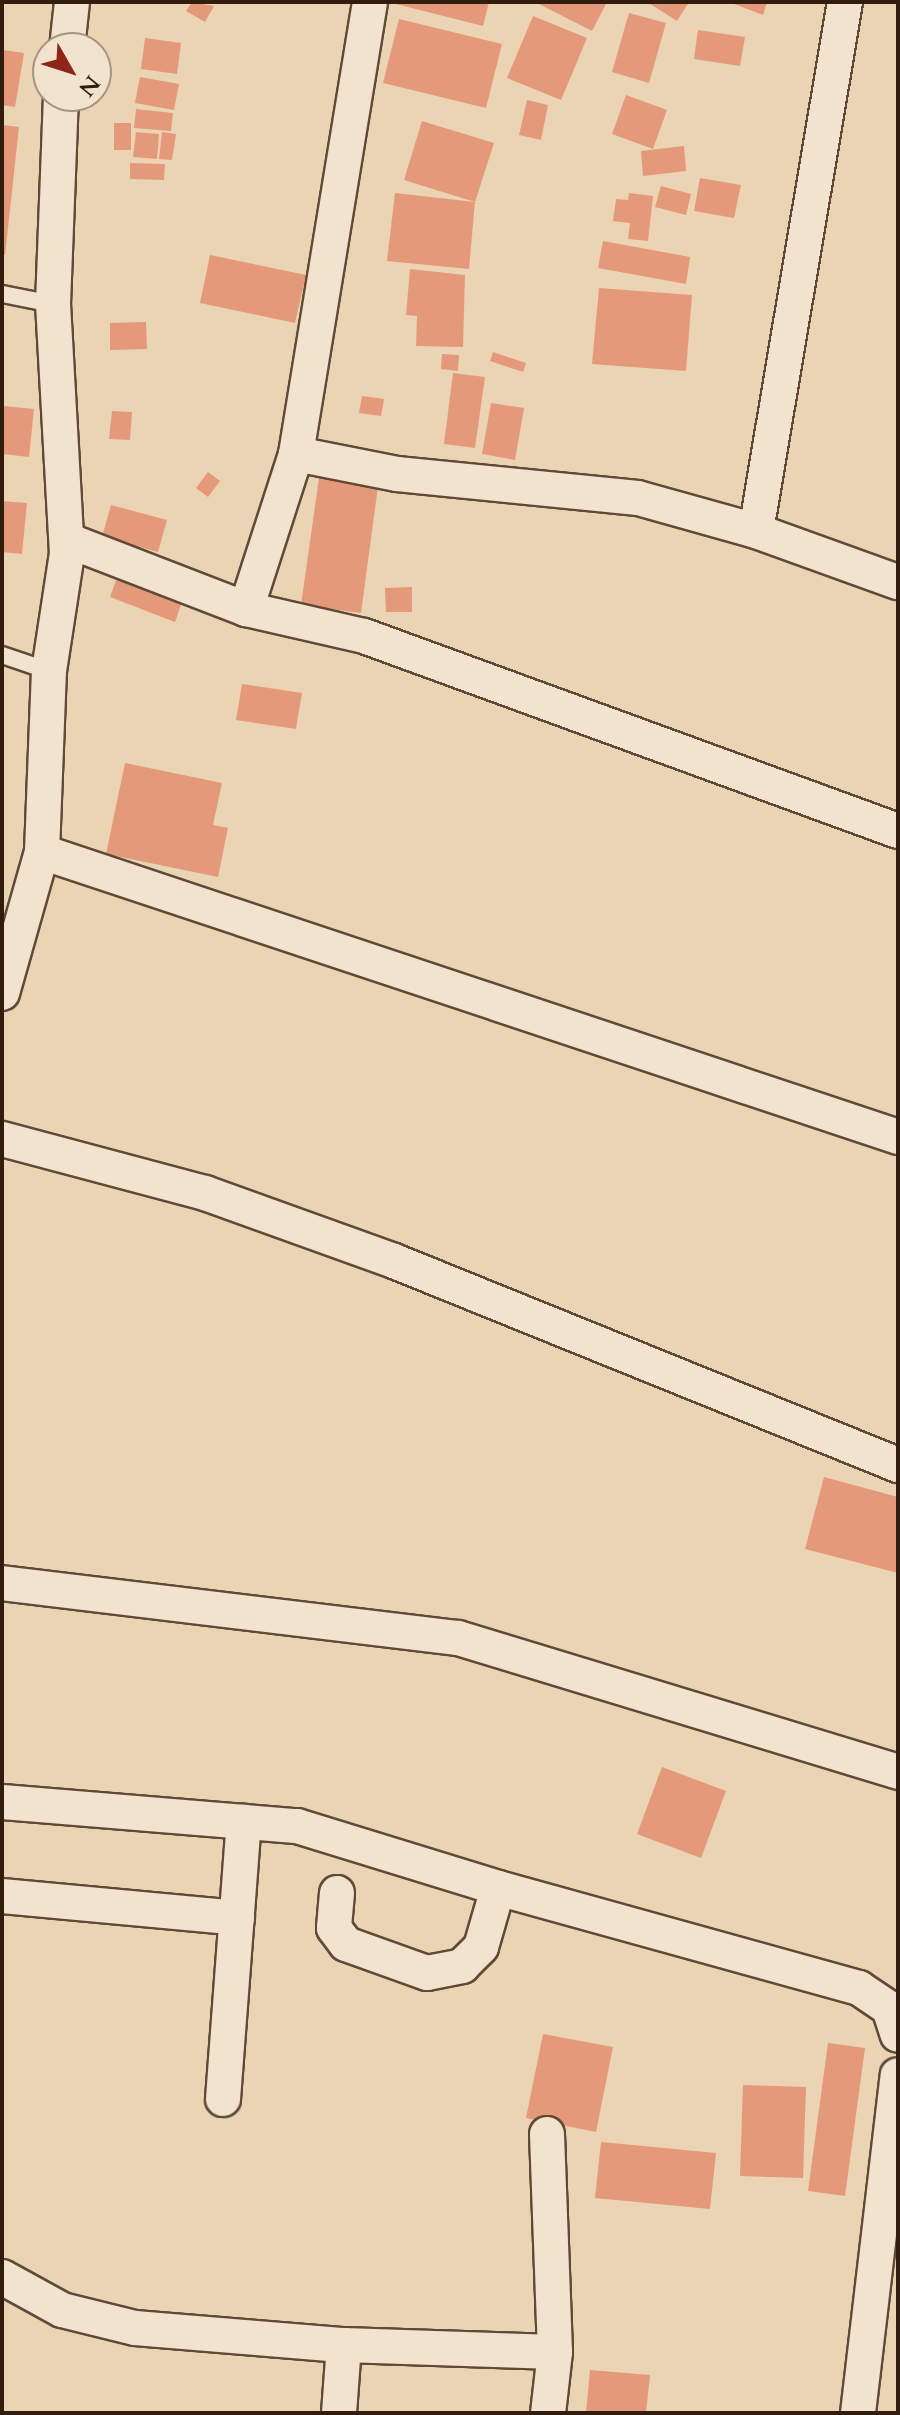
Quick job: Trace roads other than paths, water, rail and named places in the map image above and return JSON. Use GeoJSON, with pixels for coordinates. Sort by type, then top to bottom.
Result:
{"type":"FeatureCollection","features":[{"type":"Feature","properties":{"kind":"street"},"geometry":{"type":"LineString","coordinates":[[69,32],[72,2]]}},
{"type":"Feature","properties":{"kind":"street"},"geometry":{"type":"LineString","coordinates":[[246,609],[296,454],[370,2]]}},
{"type":"Feature","properties":{"kind":"street"},"geometry":{"type":"LineString","coordinates":[[756,531],[845,2]]}},
{"type":"Feature","properties":{"kind":"street"},"geometry":{"type":"LineString","coordinates":[[2,993],[15,895],[42,852],[49,671],[67,540],[53,304],[60,112]]}},
{"type":"Feature","properties":{"kind":"street"},"geometry":{"type":"LineString","coordinates":[[296,454],[397,474],[638,498],[756,531],[898,582]]}},
{"type":"Feature","properties":{"kind":"street"},"geometry":{"type":"LineString","coordinates":[[67,540],[246,609],[364,636],[898,831]]}},
{"type":"Feature","properties":{"kind":"street"},"geometry":{"type":"LineString","coordinates":[[42,852],[898,1137]]}},
{"type":"Feature","properties":{"kind":"street"},"geometry":{"type":"LineString","coordinates":[[2,1139],[205,1193],[394,1261],[898,1465]]}},
{"type":"Feature","properties":{"kind":"street"},"geometry":{"type":"LineString","coordinates":[[2,1583],[458,1638],[898,1772]]}},
{"type":"Feature","properties":{"kind":"street"},"geometry":{"type":"LineString","coordinates":[[2,1802],[297,1826],[498,1888],[859,1988],[889,2008],[898,2035]]}},
{"type":"Feature","properties":{"kind":"street"},"geometry":{"type":"LineString","coordinates":[[223,2099],[244,1822]]}},
{"type":"Feature","properties":{"kind":"street"},"geometry":{"type":"LineString","coordinates":[[337,1893],[334,1928],[346,1944],[427,1973],[462,1966],[481,1947],[498,1888]]}},
{"type":"Feature","properties":{"kind":"street"},"geometry":{"type":"LineString","coordinates":[[2,1896],[237,1918]]}},
{"type":"Feature","properties":{"kind":"street"},"geometry":{"type":"LineString","coordinates":[[858,2413],[898,2075]]}},
{"type":"Feature","properties":{"kind":"street"},"geometry":{"type":"LineString","coordinates":[[547,2134],[555,2352],[548,2413]]}},
{"type":"Feature","properties":{"kind":"street"},"geometry":{"type":"LineString","coordinates":[[2,2277],[62,2310],[135,2328],[344,2345],[555,2352]]}},
{"type":"Feature","properties":{"kind":"street"},"geometry":{"type":"LineString","coordinates":[[339,2413],[344,2345]]}},
{"type":"Feature","properties":{"kind":"lane"},"geometry":{"type":"LineString","coordinates":[[2,294],[53,304]]}},
{"type":"Feature","properties":{"kind":"lane"},"geometry":{"type":"LineString","coordinates":[[2,655],[49,671]]}}]}
